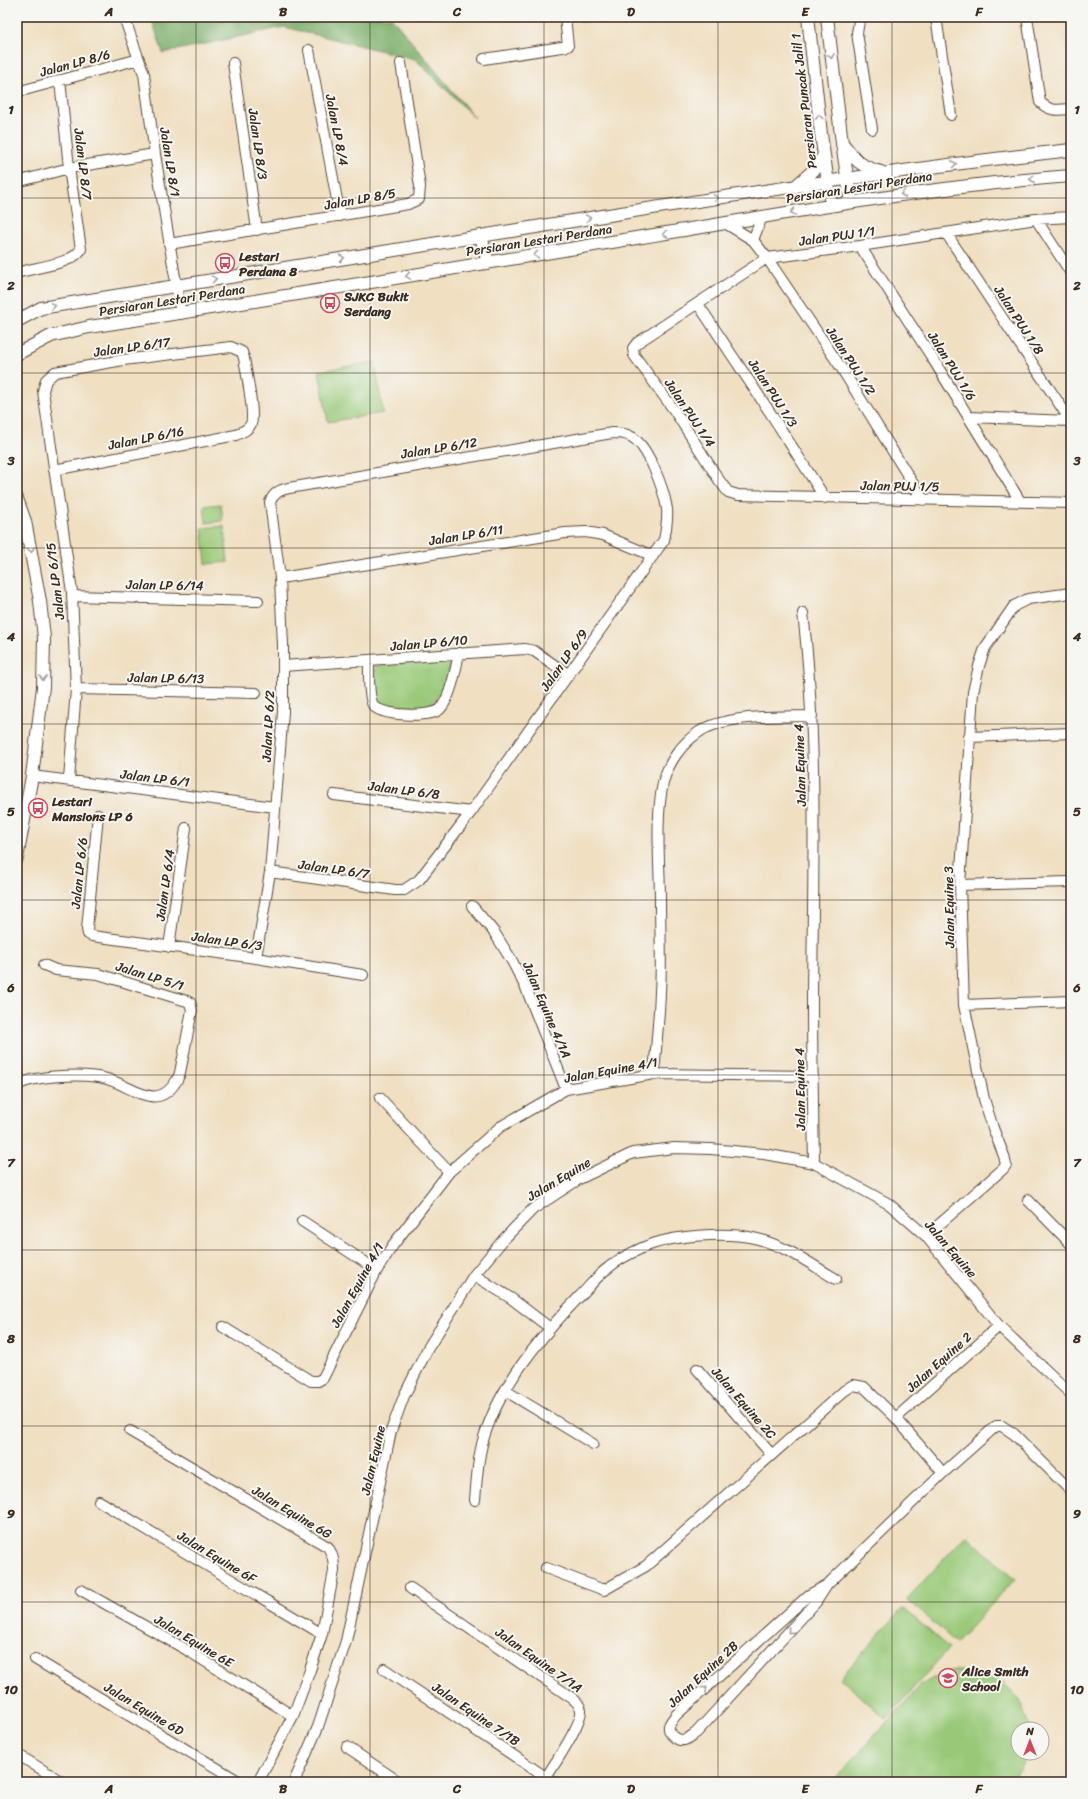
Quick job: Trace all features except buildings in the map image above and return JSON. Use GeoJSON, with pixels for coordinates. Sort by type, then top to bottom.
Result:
{"type":"FeatureCollection","features":[{"type":"Feature","properties":{"kind":"main road","name":"Persiaran Puncak Jalil 1"},"geometry":{"type":"LineString","coordinates":[[808,17],[831,205]]}},
{"type":"Feature","properties":{"kind":"main road"},"geometry":{"type":"LineString","coordinates":[[827,17],[842,143],[851,202]]}},
{"type":"Feature","properties":{"kind":"main road"},"geometry":{"type":"LineString","coordinates":[[842,143],[854,158],[866,168],[888,173]]}},
{"type":"Feature","properties":{"kind":"main road","name":"Persiaran Lestari Perdana"},"geometry":{"type":"LineString","coordinates":[[17,320],[41,308],[481,236],[848,178],[1071,150]]}},
{"type":"Feature","properties":{"kind":"main road"},"geometry":{"type":"LineString","coordinates":[[796,186],[814,170],[824,155]]}},
{"type":"Feature","properties":{"kind":"main road","name":"Persiaran Lestari Perdana"},"geometry":{"type":"LineString","coordinates":[[19,355],[51,336],[89,327],[181,314],[831,205],[950,187],[1071,176]]}},
{"type":"Feature","properties":{"kind":"main road"},"geometry":{"type":"LineString","coordinates":[[481,236],[488,263]]}},
{"type":"Feature","properties":{"kind":"main road"},"geometry":{"type":"LineString","coordinates":[[17,498],[25,520],[40,601],[44,638],[43,687],[32,776],[18,852]]}},
{"type":"Feature","properties":{"kind":"street","name":"Jalan LP 8/1"},"geometry":{"type":"LineString","coordinates":[[124,17],[144,74],[155,154],[181,314]]}},
{"type":"Feature","properties":{"kind":"street"},"geometry":{"type":"LineString","coordinates":[[484,59],[568,46],[564,17]]}},
{"type":"Feature","properties":{"kind":"street"},"geometry":{"type":"LineString","coordinates":[[864,17],[859,21],[857,34],[872,129]]}},
{"type":"Feature","properties":{"kind":"street"},"geometry":{"type":"LineString","coordinates":[[936,17],[951,115]]}},
{"type":"Feature","properties":{"kind":"street"},"geometry":{"type":"LineString","coordinates":[[1027,17],[1040,102],[1046,108],[1053,110],[1071,109]]}},
{"type":"Feature","properties":{"kind":"street","name":"Jalan LP 8/4"},"geometry":{"type":"LineString","coordinates":[[309,50],[340,216]]}},
{"type":"Feature","properties":{"kind":"street","name":"Jalan LP 8/6"},"geometry":{"type":"LineString","coordinates":[[17,92],[139,59]]}},
{"type":"Feature","properties":{"kind":"street","name":"Jalan LP 8/5"},"geometry":{"type":"LineString","coordinates":[[169,244],[408,204],[419,199],[420,186],[401,62]]}},
{"type":"Feature","properties":{"kind":"street","name":"Jalan LP 8/3"},"geometry":{"type":"LineString","coordinates":[[233,63],[257,230]]}},
{"type":"Feature","properties":{"kind":"street","name":"Jalan LP 8/7"},"geometry":{"type":"LineString","coordinates":[[17,273],[55,264],[80,251],[82,247],[69,168],[60,80]]}},
{"type":"Feature","properties":{"kind":"street"},"geometry":{"type":"LineString","coordinates":[[17,182],[69,168],[155,154]]}},
{"type":"Feature","properties":{"kind":"street"},"geometry":{"type":"LineString","coordinates":[[753,240],[762,217]]}},
{"type":"Feature","properties":{"kind":"street","name":"Jalan PUJ 1/1"},"geometry":{"type":"LineString","coordinates":[[633,348],[637,343],[767,258],[860,246],[1036,219],[1071,217]]}},
{"type":"Feature","properties":{"kind":"street"},"geometry":{"type":"LineString","coordinates":[[1036,219],[1071,272]]}},
{"type":"Feature","properties":{"kind":"street","name":"Jalan PUJ 1/2"},"geometry":{"type":"LineString","coordinates":[[725,223],[753,240],[767,258],[842,369],[923,500]]}},
{"type":"Feature","properties":{"kind":"street","name":"Jalan PUJ 1/8"},"geometry":{"type":"LineString","coordinates":[[946,233],[1070,420]]}},
{"type":"Feature","properties":{"kind":"street","name":"Jalan PUJ 1/6"},"geometry":{"type":"LineString","coordinates":[[860,246],[969,417],[1020,501]]}},
{"type":"Feature","properties":{"kind":"street","name":"Jalan PUJ 1/3"},"geometry":{"type":"LineString","coordinates":[[698,304],[771,414],[824,498]]}},
{"type":"Feature","properties":{"kind":"street","name":"Jalan LP 6/17"},"geometry":{"type":"LineString","coordinates":[[46,380],[55,372],[123,360],[224,347],[237,348],[242,352],[244,358],[252,417],[249,427],[244,431]]}},
{"type":"Feature","properties":{"kind":"street","name":"Jalan PUJ 1/4"},"geometry":{"type":"LineString","coordinates":[[633,348],[634,354],[728,492]]}},
{"type":"Feature","properties":{"kind":"street","name":"Jalan LP 6/15"},"geometry":{"type":"LineString","coordinates":[[46,380],[43,391],[72,596],[76,688],[69,780]]}},
{"type":"Feature","properties":{"kind":"street"},"geometry":{"type":"LineString","coordinates":[[969,417],[1070,420]]}},
{"type":"Feature","properties":{"kind":"street","name":"Jalan LP 6/16"},"geometry":{"type":"LineString","coordinates":[[54,470],[236,434],[244,431]]}},
{"type":"Feature","properties":{"kind":"street","name":"Jalan LP 6/12"},"geometry":{"type":"LineString","coordinates":[[273,495],[280,490],[304,485],[612,433]]}},
{"type":"Feature","properties":{"kind":"street","name":"Jalan LP 6/9"},"geometry":{"type":"LineString","coordinates":[[395,890],[404,890],[419,880],[471,812],[570,675],[664,540],[667,525],[667,510],[663,492],[644,449],[630,436],[622,433],[612,433]]}},
{"type":"Feature","properties":{"kind":"street","name":"Jalan PUJ 1/5"},"geometry":{"type":"LineString","coordinates":[[728,492],[738,495],[824,498],[1071,503]]}},
{"type":"Feature","properties":{"kind":"street","name":"Jalan LP 6/2"},"geometry":{"type":"LineString","coordinates":[[256,958],[270,872],[283,712],[280,578],[271,507],[273,495]]}},
{"type":"Feature","properties":{"kind":"street","name":"Jalan LP 6/11"},"geometry":{"type":"LineString","coordinates":[[280,578],[565,533],[586,532],[603,535],[653,556]]}},
{"type":"Feature","properties":{"kind":"street","name":"Jalan Equine 3"},"geometry":{"type":"LineString","coordinates":[[926,1236],[1006,1165],[984,1099],[964,1004],[960,885],[973,692],[985,648],[1014,606],[1028,599],[1071,593]]}},
{"type":"Feature","properties":{"kind":"street","name":"Jalan LP 6/14"},"geometry":{"type":"LineString","coordinates":[[72,596],[258,601]]}},
{"type":"Feature","properties":{"kind":"street"},"geometry":{"type":"LineString","coordinates":[[803,613],[809,666],[812,716]]}},
{"type":"Feature","properties":{"kind":"street","name":"Jalan LP 6/10"},"geometry":{"type":"LineString","coordinates":[[283,666],[369,662],[459,653],[525,649],[534,650],[570,675]]}},
{"type":"Feature","properties":{"kind":"street"},"geometry":{"type":"LineString","coordinates":[[369,662],[371,697],[373,705],[381,711],[423,715],[433,713],[445,702],[453,680],[459,653]]}},
{"type":"Feature","properties":{"kind":"street","name":"Jalan LP 6/13"},"geometry":{"type":"LineString","coordinates":[[76,688],[256,693]]}},
{"type":"Feature","properties":{"kind":"street","name":"Jalan Equine 4"},"geometry":{"type":"LineString","coordinates":[[654,1074],[660,992],[659,822],[663,783],[668,768],[677,753],[688,741],[700,732],[716,724],[733,720],[812,716],[814,816],[812,998],[814,1163]]}},
{"type":"Feature","properties":{"kind":"street"},"geometry":{"type":"LineString","coordinates":[[969,737],[1071,733]]}},
{"type":"Feature","properties":{"kind":"street","name":"Jalan LP 6/1"},"geometry":{"type":"LineString","coordinates":[[32,776],[275,807]]}},
{"type":"Feature","properties":{"kind":"street","name":"Jalan LP 6/8"},"geometry":{"type":"LineString","coordinates":[[334,794],[471,812]]}},
{"type":"Feature","properties":{"kind":"street","name":"Jalan LP 6/6"},"geometry":{"type":"LineString","coordinates":[[88,934],[87,924],[98,815]]}},
{"type":"Feature","properties":{"kind":"street","name":"Jalan LP 6/4"},"geometry":{"type":"LineString","coordinates":[[169,947],[186,828]]}},
{"type":"Feature","properties":{"kind":"street","name":"Jalan LP 6/7"},"geometry":{"type":"LineString","coordinates":[[270,872],[395,890]]}},
{"type":"Feature","properties":{"kind":"street"},"geometry":{"type":"LineString","coordinates":[[960,885],[1071,882]]}},
{"type":"Feature","properties":{"kind":"street","name":"Jalan Equine 4/1A"},"geometry":{"type":"LineString","coordinates":[[472,906],[494,932],[512,960],[526,988],[566,1089]]}},
{"type":"Feature","properties":{"kind":"street","name":"Jalan LP 6/3"},"geometry":{"type":"LineString","coordinates":[[88,934],[96,938],[256,958],[364,975]]}},
{"type":"Feature","properties":{"kind":"street","name":"Jalan LP 5/1"},"geometry":{"type":"LineString","coordinates":[[17,1084],[42,1078],[78,1076],[107,1079],[148,1097],[161,1095],[172,1088],[179,1077],[192,1010],[190,1002],[98,974],[56,970],[44,965]]}},
{"type":"Feature","properties":{"kind":"street"},"geometry":{"type":"LineString","coordinates":[[964,1004],[1071,1001]]}},
{"type":"Feature","properties":{"kind":"street","name":"Jalan Equine 4/1"},"geometry":{"type":"LineString","coordinates":[[223,1327],[311,1381],[318,1381],[323,1378],[377,1270],[393,1245],[449,1172],[500,1127],[566,1089],[654,1074],[813,1076]]}},
{"type":"Feature","properties":{"kind":"street"},"geometry":{"type":"LineString","coordinates":[[380,1098],[449,1172]]}},
{"type":"Feature","properties":{"kind":"street","name":"Jalan Equine"},"geometry":{"type":"LineString","coordinates":[[294,1782],[318,1727],[346,1641],[364,1564],[391,1431],[404,1396],[428,1348],[474,1275],[503,1240],[533,1209],[579,1178],[633,1153],[674,1148],[711,1149],[764,1154],[814,1163],[889,1204],[926,1236],[999,1326],[1071,1394]]}},
{"type":"Feature","properties":{"kind":"street"},"geometry":{"type":"LineString","coordinates":[[1028,1200],[1071,1244]]}},
{"type":"Feature","properties":{"kind":"street"},"geometry":{"type":"LineString","coordinates":[[302,1221],[377,1270]]}},
{"type":"Feature","properties":{"kind":"street"},"geometry":{"type":"LineString","coordinates":[[475,1500],[478,1465],[485,1432],[506,1391],[525,1360],[550,1328],[608,1268],[642,1248],[668,1239],[698,1236],[730,1236],[758,1239],[789,1252],[836,1279]]}},
{"type":"Feature","properties":{"kind":"street"},"geometry":{"type":"LineString","coordinates":[[474,1275],[512,1299],[550,1328]]}},
{"type":"Feature","properties":{"kind":"street","name":"Jalan Equine 2"},"geometry":{"type":"LineString","coordinates":[[896,1418],[999,1326]]}},
{"type":"Feature","properties":{"kind":"street","name":"Jalan Equine 2C"},"geometry":{"type":"LineString","coordinates":[[696,1369],[771,1454]]}},
{"type":"Feature","properties":{"kind":"street"},"geometry":{"type":"LineString","coordinates":[[546,1568],[604,1590],[646,1566],[771,1454],[844,1391],[853,1385],[864,1387],[896,1418],[943,1473]]}},
{"type":"Feature","properties":{"kind":"street"},"geometry":{"type":"LineString","coordinates":[[506,1391],[593,1444]]}},
{"type":"Feature","properties":{"kind":"street","name":"Jalan Equine 2B"},"geometry":{"type":"LineString","coordinates":[[827,1585],[809,1595],[676,1715],[669,1724],[670,1732],[674,1737],[680,1740],[685,1740],[696,1733],[816,1602],[827,1585],[943,1473],[996,1426],[1002,1426],[1014,1434],[1071,1492]]}},
{"type":"Feature","properties":{"kind":"street","name":"Jalan Equine 6G"},"geometry":{"type":"LineString","coordinates":[[130,1431],[328,1547],[334,1561],[334,1571],[322,1634],[310,1670],[293,1716],[258,1782]]}},
{"type":"Feature","properties":{"kind":"street","name":"Jalan Equine 6F"},"geometry":{"type":"LineString","coordinates":[[99,1501],[322,1634]]}},
{"type":"Feature","properties":{"kind":"street","name":"Jalan Equine 7/1A"},"geometry":{"type":"LineString","coordinates":[[410,1588],[578,1703],[581,1710],[579,1723],[547,1780]]}},
{"type":"Feature","properties":{"kind":"street","name":"Jalan Equine 6E"},"geometry":{"type":"LineString","coordinates":[[81,1590],[187,1650],[293,1716]]}},
{"type":"Feature","properties":{"kind":"street","name":"Jalan Equine 6D"},"geometry":{"type":"LineString","coordinates":[[35,1659],[240,1782]]}},
{"type":"Feature","properties":{"kind":"street","name":"Jalan Equine 7/1B"},"geometry":{"type":"LineString","coordinates":[[384,1669],[547,1780]]}},
{"type":"Feature","properties":{"kind":"street"},"geometry":{"type":"LineString","coordinates":[[347,1747],[399,1782]]}},
{"type":"Feature","properties":{"kind":"street"},"geometry":{"type":"LineString","coordinates":[[17,1754],[62,1782]]}},
{"type":"Feature","properties":{"kind":"green space"},"geometry":{"type":"Polygon","coordinates":[[[151,17],[391,17],[475,118],[415,59],[284,27],[163,53],[151,17]]]}},
{"type":"Feature","properties":{"kind":"green space"},"geometry":{"type":"Polygon","coordinates":[[[580,17],[614,17],[581,22],[580,17]]]}},
{"type":"Feature","properties":{"kind":"green space"},"geometry":{"type":"Polygon","coordinates":[[[375,362],[383,413],[328,422],[319,371],[375,362]]]}},
{"type":"Feature","properties":{"kind":"green space"},"geometry":{"type":"Polygon","coordinates":[[[221,504],[223,521],[206,523],[204,506],[221,504]]]}},
{"type":"Feature","properties":{"kind":"green space"},"geometry":{"type":"Polygon","coordinates":[[[224,526],[228,562],[206,564],[202,528],[224,526]]]}},
{"type":"Feature","properties":{"kind":"green space"},"geometry":{"type":"Polygon","coordinates":[[[451,657],[447,680],[444,686],[432,702],[425,708],[385,706],[376,698],[375,666],[451,657]]]}},
{"type":"Feature","properties":{"kind":"green space"},"geometry":{"type":"Polygon","coordinates":[[[966,1535],[1015,1579],[956,1643],[907,1599],[966,1535]]]}},
{"type":"Feature","properties":{"kind":"green space"},"geometry":{"type":"Polygon","coordinates":[[[903,1608],[949,1648],[886,1719],[840,1678],[903,1608]]]}},
{"type":"Feature","properties":{"kind":"green space"},"geometry":{"type":"Polygon","coordinates":[[[960,1670],[987,1675],[997,1679],[1006,1686],[1020,1703],[1027,1721],[1010,1721],[1010,1761],[1024,1761],[1021,1768],[1009,1782],[832,1782],[921,1685],[942,1673],[960,1670]]]}},
{"type":"Feature","properties":{"kind":"place","name":"Lestari Perdana 8"},"geometry":{"type":"Point","coordinates":[225,263]}},
{"type":"Feature","properties":{"kind":"place","name":"SJKC Bukit Serdang"},"geometry":{"type":"Point","coordinates":[330,303]}},
{"type":"Feature","properties":{"kind":"place","name":"Lestari Mansions LP 6"},"geometry":{"type":"Point","coordinates":[38,808]}},
{"type":"Feature","properties":{"kind":"place","name":"Alice Smith School"},"geometry":{"type":"Point","coordinates":[948,1678]}}]}
